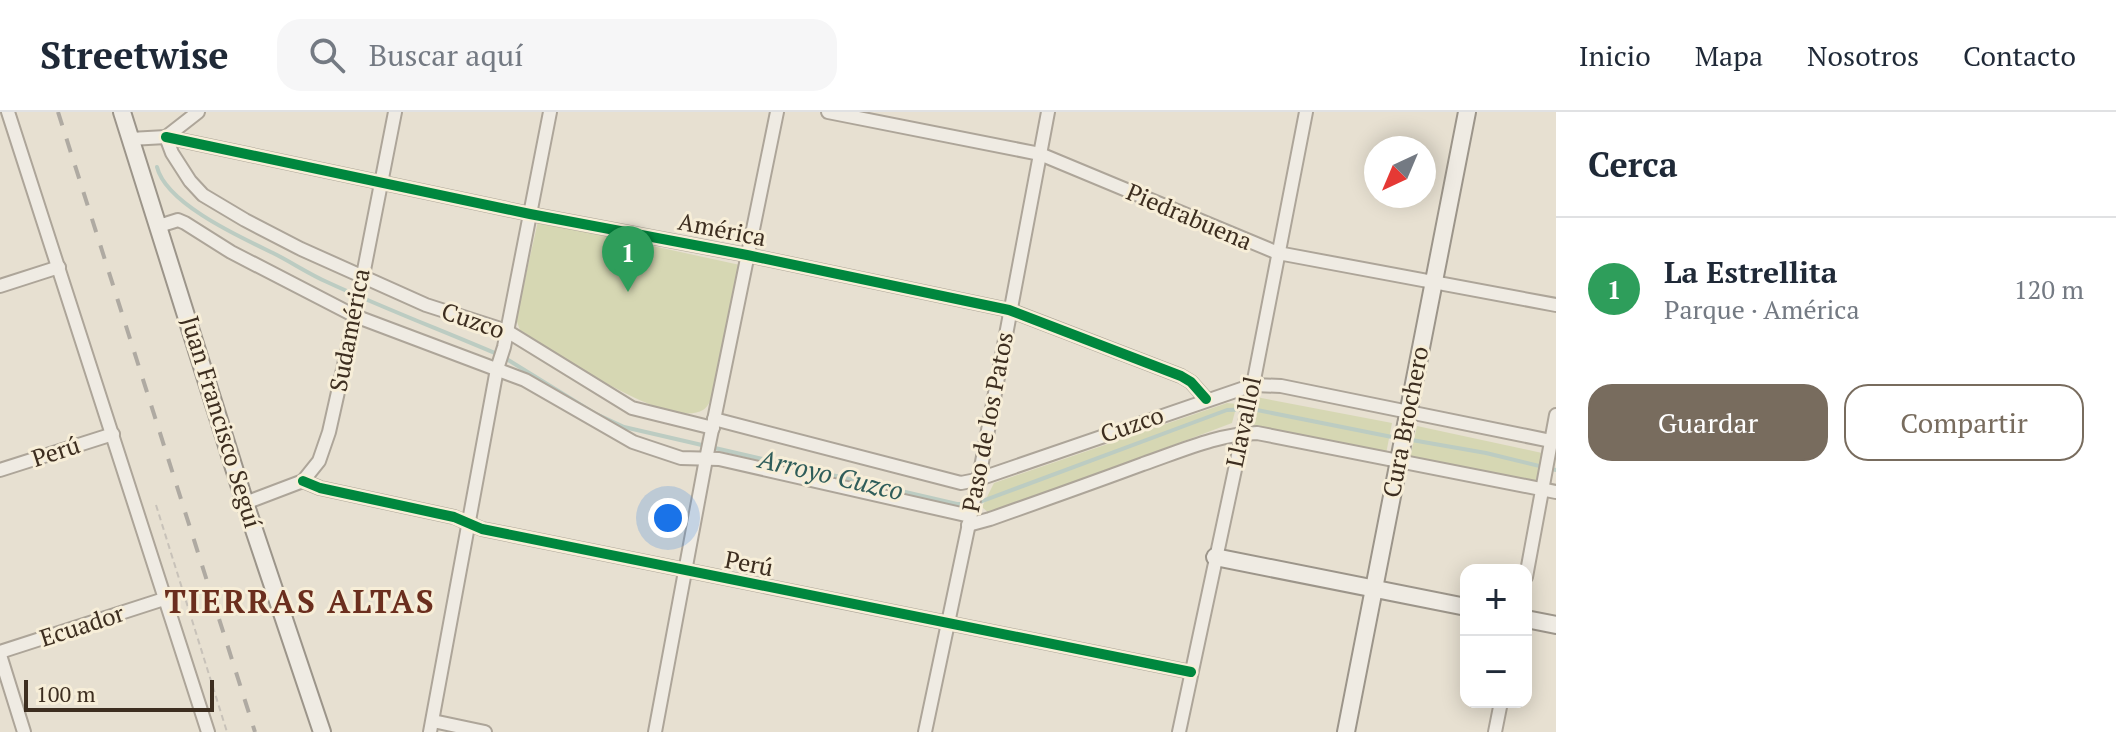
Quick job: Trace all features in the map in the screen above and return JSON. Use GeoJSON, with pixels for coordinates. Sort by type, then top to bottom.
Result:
{"type":"FeatureCollection","features":[{"type":"Feature","properties":{"kind":"street"},"geometry":{"type":"LineString","coordinates":[[8,112],[208,732]]}},
{"type":"Feature","properties":{"kind":"street","name":"Juan Francisco Seguí"},"geometry":{"type":"LineString","coordinates":[[122,112],[245,503],[322,732]]}},
{"type":"Feature","properties":{"kind":"street"},"geometry":{"type":"LineString","coordinates":[[166,137],[198,112]]}},
{"type":"Feature","properties":{"kind":"street","name":"Sudamérica"},"geometry":{"type":"LineString","coordinates":[[303,481],[319,461],[329,432],[395,112]]}},
{"type":"Feature","properties":{"kind":"street"},"geometry":{"type":"LineString","coordinates":[[485,732],[432,726],[498,365],[550,112]]}},
{"type":"Feature","properties":{"kind":"street"},"geometry":{"type":"LineString","coordinates":[[655,732],[684,571],[777,112]]}},
{"type":"Feature","properties":{"kind":"street","name":"Piedrabuena"},"geometry":{"type":"LineString","coordinates":[[828,112],[1040,154],[1278,253],[1556,305]]}},
{"type":"Feature","properties":{"kind":"street","name":"Paso de los Patos"},"geometry":{"type":"LineString","coordinates":[[925,732],[982,462],[1048,112]]}},
{"type":"Feature","properties":{"kind":"street","name":"Llavallol"},"geometry":{"type":"LineString","coordinates":[[1179,732],[1306,112]]}},
{"type":"Feature","properties":{"kind":"street","name":"Cura Brochero"},"geometry":{"type":"LineString","coordinates":[[1346,732],[1467,112]]}},
{"type":"Feature","properties":{"kind":"street","name":"América"},"geometry":{"type":"LineString","coordinates":[[130,139],[166,137],[1009,310],[1181,376],[1206,399]]}},
{"type":"Feature","properties":{"kind":"street","name":"Cuzco"},"geometry":{"type":"LineString","coordinates":[[166,137],[172,153],[203,195],[245,220],[360,282],[450,315],[507,331],[632,408],[713,424],[952,482],[976,480],[1206,399],[1281,386],[1406,417],[1552,443]]}},
{"type":"Feature","properties":{"kind":"street"},"geometry":{"type":"LineString","coordinates":[[159,226],[178,220],[231,252],[356,312],[498,365],[633,442],[681,458],[708,451]]}},
{"type":"Feature","properties":{"kind":"street"},"geometry":{"type":"LineString","coordinates":[[0,286],[59,267]]}},
{"type":"Feature","properties":{"kind":"street"},"geometry":{"type":"LineString","coordinates":[[1529,564],[1548,489],[1556,415]]}},
{"type":"Feature","properties":{"kind":"street"},"geometry":{"type":"LineString","coordinates":[[708,451],[719,459],[970,517],[1243,427],[1257,433],[1399,454],[1548,489]]}},
{"type":"Feature","properties":{"kind":"street","name":"Perú"},"geometry":{"type":"LineString","coordinates":[[0,470],[113,434]]}},
{"type":"Feature","properties":{"kind":"street"},"geometry":{"type":"LineString","coordinates":[[245,503],[303,481]]}},
{"type":"Feature","properties":{"kind":"street","name":"Perú"},"geometry":{"type":"LineString","coordinates":[[303,481],[320,488],[454,517],[482,529],[1191,672]]}},
{"type":"Feature","properties":{"kind":"street"},"geometry":{"type":"LineString","coordinates":[[1215,557],[1460,606]]}},
{"type":"Feature","properties":{"kind":"street","name":"Ecuador"},"geometry":{"type":"LineString","coordinates":[[0,654],[164,599]]}},
{"type":"Feature","properties":{"kind":"street"},"geometry":{"type":"LineString","coordinates":[[1532,620],[1556,625]]}},
{"type":"Feature","properties":{"kind":"street"},"geometry":{"type":"LineString","coordinates":[[0,654],[24,732]]}},
{"type":"Feature","properties":{"kind":"street"},"geometry":{"type":"LineString","coordinates":[[1495,732],[1500,708]]}},
{"type":"Feature","properties":{"kind":"path"},"geometry":{"type":"LineString","coordinates":[[156,505],[227,732]]}},
{"type":"Feature","properties":{"kind":"green space"},"geometry":{"type":"Polygon","coordinates":[[[538,221],[740,265],[713,395],[705,409],[686,413],[638,399],[583,370],[520,330],[516,319],[538,221]]]}},
{"type":"Feature","properties":{"kind":"green space"},"geometry":{"type":"Polygon","coordinates":[[[1256,397],[1392,423],[1386,454],[1252,426],[1256,397]]]}},
{"type":"Feature","properties":{"kind":"green space"},"geometry":{"type":"Polygon","coordinates":[[[1227,403],[1237,404],[1232,423],[990,514],[982,507],[994,483],[1227,403]]]}},
{"type":"Feature","properties":{"kind":"green space"},"geometry":{"type":"Polygon","coordinates":[[[1417,426],[1542,453],[1536,483],[1410,458],[1417,426]]]}},
{"type":"Feature","properties":{"kind":"waterway","name":"Arroyo Cuzco"},"geometry":{"type":"LineString","coordinates":[[157,167],[163,181],[189,207],[225,229],[327,282],[497,354]]}},
{"type":"Feature","properties":{"kind":"waterway","name":"Arroyo Cuzco"},"geometry":{"type":"LineString","coordinates":[[505,358],[594,413],[624,427],[957,504],[969,504]]}},
{"type":"Feature","properties":{"kind":"waterway","name":"Arroyo Cuzco"},"geometry":{"type":"LineString","coordinates":[[977,503],[1227,410],[1252,409],[1397,438]]}},
{"type":"Feature","properties":{"kind":"waterway","name":"Arroyo Cuzco"},"geometry":{"type":"LineString","coordinates":[[1406,439],[1486,453],[1556,470]]}},
{"type":"Feature","properties":{"kind":"railway"},"geometry":{"type":"LineString","coordinates":[[58,112],[255,732]]}},
{"type":"Feature","properties":{"kind":"cycle path"},"geometry":{"type":"LineString","coordinates":[[166,137],[1009,310],[1181,376],[1206,399]]}},
{"type":"Feature","properties":{"kind":"cycle path"},"geometry":{"type":"LineString","coordinates":[[303,481],[320,488],[454,517],[482,529],[1191,672]]}},
{"type":"Feature","properties":{"kind":"place","name":"La Estrellita"},"geometry":{"type":"Point","coordinates":[628,292]}},
{"type":"Feature","properties":{"kind":"district","name":"TIERRAS ALTAS"},"geometry":{"type":"Point","coordinates":[300,602]}}]}
